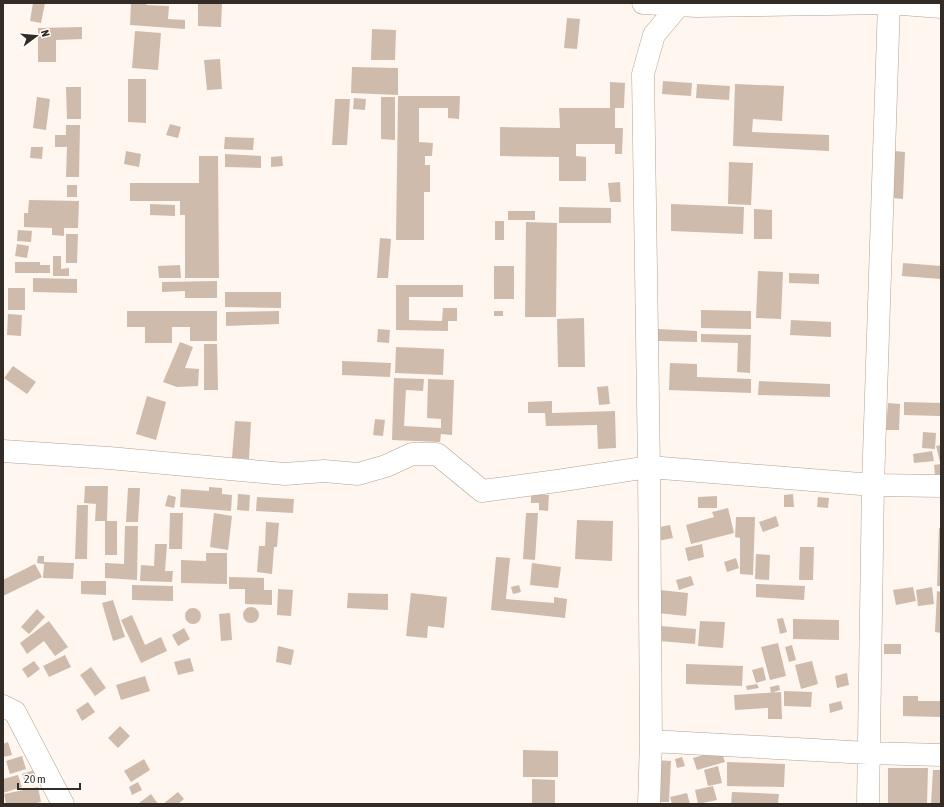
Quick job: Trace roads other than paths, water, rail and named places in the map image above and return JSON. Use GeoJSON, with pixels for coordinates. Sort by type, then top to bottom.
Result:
{"type":"FeatureCollection","features":[{"type":"Feature","properties":{"kind":"street"},"geometry":{"type":"LineString","coordinates":[[643,3],[696,6],[889,3],[941,6]]}},
{"type":"Feature","properties":{"kind":"street"},"geometry":{"type":"LineString","coordinates":[[868,804],[873,485],[889,3]]}},
{"type":"Feature","properties":{"kind":"street"},"geometry":{"type":"LineString","coordinates":[[649,804],[651,741],[643,74],[654,35],[678,5]]}},
{"type":"Feature","properties":{"kind":"street"},"geometry":{"type":"LineString","coordinates":[[3,451],[109,458],[285,474],[324,471],[358,474],[386,466],[412,454],[437,454],[482,491],[648,467],[873,485],[941,486]]}},
{"type":"Feature","properties":{"kind":"street"},"geometry":{"type":"LineString","coordinates":[[3,706],[15,712],[63,804]]}},
{"type":"Feature","properties":{"kind":"street"},"geometry":{"type":"LineString","coordinates":[[651,741],[868,753],[941,755]]}}]}
